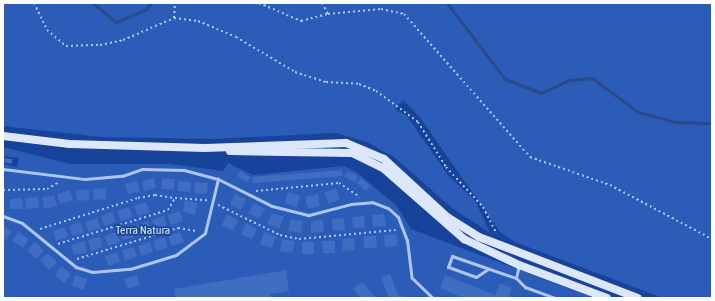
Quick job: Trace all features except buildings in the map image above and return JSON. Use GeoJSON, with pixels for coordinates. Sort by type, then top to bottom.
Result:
{"type":"FeatureCollection","features":[{"type":"Feature","properties":{"kind":"main road"},"geometry":{"type":"LineString","coordinates":[[3,136],[70,144],[205,148],[322,143],[365,149],[402,173],[447,217],[496,244],[638,298]]}},
{"type":"Feature","properties":{"kind":"main road"},"geometry":{"type":"LineString","coordinates":[[205,148],[243,153],[352,153],[383,168],[464,239],[519,265],[607,298]]}},
{"type":"Feature","properties":{"kind":"lane"},"geometry":{"type":"LineString","coordinates":[[3,169],[61,178],[101,179],[142,169],[184,170],[218,179],[272,206],[309,215],[365,203],[388,208],[404,228],[412,278],[433,298]]}},
{"type":"Feature","properties":{"kind":"lane"},"geometry":{"type":"LineString","coordinates":[[3,216],[33,231],[71,263],[92,272],[130,269],[176,255],[204,233],[218,179]]}},
{"type":"Feature","properties":{"kind":"lane"},"geometry":{"type":"LineString","coordinates":[[488,269],[476,277],[448,267],[452,256],[516,278],[525,287],[556,298]]}},
{"type":"Feature","properties":{"kind":"lane"},"geometry":{"type":"LineString","coordinates":[[516,278],[519,265]]}},
{"type":"Feature","properties":{"kind":"path"},"geometry":{"type":"LineString","coordinates":[[34,3],[47,30],[66,46],[100,45],[123,40],[174,18],[198,21],[236,37],[295,72],[326,82],[359,84],[400,106],[418,122],[446,167],[482,207],[498,236],[496,244]]}},
{"type":"Feature","properties":{"kind":"path"},"geometry":{"type":"LineString","coordinates":[[174,3],[174,18]]}},
{"type":"Feature","properties":{"kind":"path"},"geometry":{"type":"LineString","coordinates":[[259,3],[301,21],[328,14],[381,9],[404,14],[530,157],[610,185],[712,239]]}},
{"type":"Feature","properties":{"kind":"path"},"geometry":{"type":"LineString","coordinates":[[322,3],[328,14]]}},
{"type":"Feature","properties":{"kind":"path"},"geometry":{"type":"LineString","coordinates":[[3,190],[47,189],[58,185],[61,178]]}},
{"type":"Feature","properties":{"kind":"path"},"geometry":{"type":"LineString","coordinates":[[249,194],[260,189],[339,183],[346,185],[365,203]]}},
{"type":"Feature","properties":{"kind":"path"},"geometry":{"type":"LineString","coordinates":[[33,231],[138,198],[155,195],[175,198],[212,200],[254,223],[299,239],[404,228]]}},
{"type":"Feature","properties":{"kind":"path"},"geometry":{"type":"LineString","coordinates":[[52,246],[162,212],[173,204],[175,198]]}},
{"type":"Feature","properties":{"kind":"path"},"geometry":{"type":"LineString","coordinates":[[71,263],[178,228],[204,233]]}},
{"type":"Feature","properties":{"kind":"green space"},"geometry":{"type":"Polygon","coordinates":[[[3,3],[712,3],[712,298],[663,298],[515,242],[500,232],[419,116],[403,100],[395,109],[407,116],[448,175],[476,202],[490,233],[452,208],[394,157],[367,142],[336,133],[211,139],[101,137],[3,126],[3,3]]]}},
{"type":"Feature","properties":{"kind":"green space","name":"Terra Natura"},"geometry":{"type":"Polygon","coordinates":[[[3,147],[70,164],[170,164],[223,171],[228,163],[253,175],[344,166],[356,172],[397,206],[411,229],[594,298],[3,298],[3,164],[17,167],[19,158],[3,156],[3,147]]]}},
{"type":"Feature","properties":{"kind":"waterway"},"geometry":{"type":"LineString","coordinates":[[93,3],[116,22],[146,9],[151,3]]}},
{"type":"Feature","properties":{"kind":"waterway"},"geometry":{"type":"LineString","coordinates":[[447,3],[505,79],[541,93],[569,80],[592,78],[638,112],[676,122],[712,123]]}}]}
